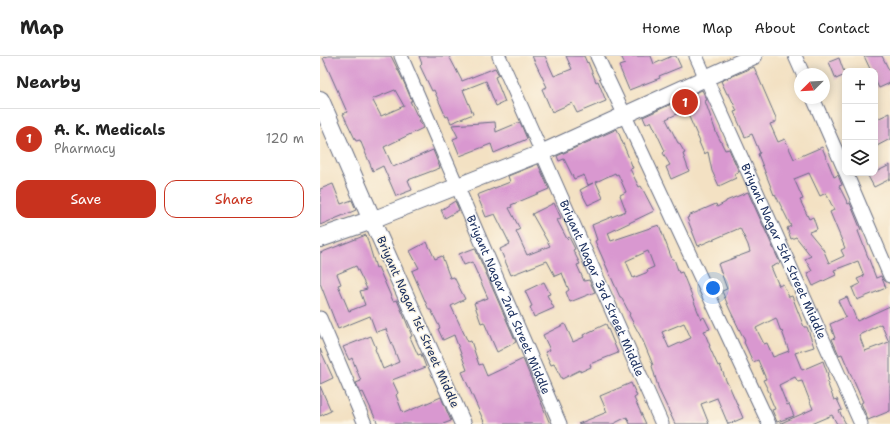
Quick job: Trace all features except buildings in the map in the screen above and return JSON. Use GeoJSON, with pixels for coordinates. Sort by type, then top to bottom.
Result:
{"type":"FeatureCollection","features":[{"type":"Feature","properties":{"kind":"main road"},"geometry":{"type":"LineString","coordinates":[[320,100],[372,220],[320,238]]}},
{"type":"Feature","properties":{"kind":"street","name":"Briyant Nagar 2nd Street Middle"},"geometry":{"type":"LineString","coordinates":[[401,56],[560,424]]}},
{"type":"Feature","properties":{"kind":"street","name":"Briyant Nagar 3rd Street Middle"},"geometry":{"type":"LineString","coordinates":[[499,56],[662,424]]}},
{"type":"Feature","properties":{"kind":"street"},"geometry":{"type":"LineString","coordinates":[[597,56],[769,424]]}},
{"type":"Feature","properties":{"kind":"street","name":"Briyant Nagar 5th Street Middle"},"geometry":{"type":"LineString","coordinates":[[696,56],[861,424]]}},
{"type":"Feature","properties":{"kind":"street"},"geometry":{"type":"LineString","coordinates":[[372,220],[457,185],[541,153],[754,56]]}},
{"type":"Feature","properties":{"kind":"street"},"geometry":{"type":"LineString","coordinates":[[795,56],[800,68]]}},
{"type":"Feature","properties":{"kind":"street"},"geometry":{"type":"LineString","coordinates":[[817,104],[842,165]]}},
{"type":"Feature","properties":{"kind":"street"},"geometry":{"type":"LineString","coordinates":[[847,176],[890,276]]}},
{"type":"Feature","properties":{"kind":"street","name":"Briyant Nagar 1st Street Middle"},"geometry":{"type":"LineString","coordinates":[[372,220],[463,424]]}},
{"type":"Feature","properties":{"kind":"street"},"geometry":{"type":"LineString","coordinates":[[320,318],[365,424]]}},
{"type":"Feature","properties":{"kind":"place","name":"A. K. Medicals"},"geometry":{"type":"Point","coordinates":[685,102]}}]}
